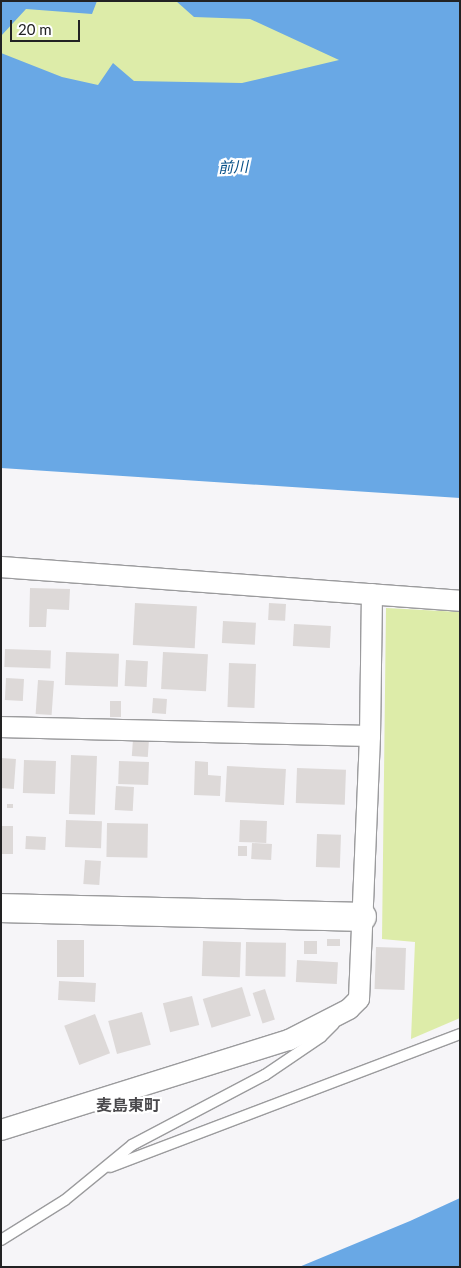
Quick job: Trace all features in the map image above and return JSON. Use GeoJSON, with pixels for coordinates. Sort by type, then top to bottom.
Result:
{"type":"FeatureCollection","features":[{"type":"Feature","properties":{"kind":"street"},"geometry":{"type":"LineString","coordinates":[[1,567],[460,601]]}},
{"type":"Feature","properties":{"kind":"street"},"geometry":{"type":"LineString","coordinates":[[1,1130],[289,1040],[350,1009],[359,999],[370,736],[372,594]]}},
{"type":"Feature","properties":{"kind":"street"},"geometry":{"type":"LineString","coordinates":[[1,727],[370,736]]}},
{"type":"Feature","properties":{"kind":"street"},"geometry":{"type":"LineString","coordinates":[[1,908],[362,917]]}},
{"type":"Feature","properties":{"kind":"lane"},"geometry":{"type":"LineString","coordinates":[[1,1240],[65,1200],[132,1145],[265,1075],[321,1037],[350,1009]]}},
{"type":"Feature","properties":{"kind":"lane"},"geometry":{"type":"LineString","coordinates":[[102,1170],[460,1034]]}},
{"type":"Feature","properties":{"kind":"green space"},"geometry":{"type":"Polygon","coordinates":[[[1,1],[348,1],[460,58],[1,120],[1,1]]]}},
{"type":"Feature","properties":{"kind":"green space"},"geometry":{"type":"Polygon","coordinates":[[[386,608],[460,612],[460,1018],[411,1039],[415,942],[382,939],[386,608]]]}},
{"type":"Feature","properties":{"kind":"water"},"geometry":{"type":"Polygon","coordinates":[[[1,1],[97,1],[92,14],[26,9],[1,36],[1,1]]]}},
{"type":"Feature","properties":{"kind":"water","name":"前川"},"geometry":{"type":"Polygon","coordinates":[[[176,1],[460,1],[460,498],[1,468],[1,53],[62,77],[98,85],[113,63],[134,81],[242,83],[339,60],[250,19],[194,17],[176,1]]]}},
{"type":"Feature","properties":{"kind":"water"},"geometry":{"type":"Polygon","coordinates":[[[460,1198],[460,1267],[299,1267],[410,1221],[460,1198]]]}},
{"type":"Feature","properties":{"kind":"building"},"geometry":{"type":"Polygon","coordinates":[[[30,588],[70,589],[69,610],[47,609],[46,627],[29,627],[30,588]]]}},
{"type":"Feature","properties":{"kind":"building"},"geometry":{"type":"Polygon","coordinates":[[[135,603],[197,606],[195,648],[133,645],[135,603]]]}},
{"type":"Feature","properties":{"kind":"building"},"geometry":{"type":"Polygon","coordinates":[[[269,603],[286,604],[285,621],[268,620],[269,603]]]}},
{"type":"Feature","properties":{"kind":"building"},"geometry":{"type":"Polygon","coordinates":[[[223,621],[256,623],[255,645],[222,643],[223,621]]]}},
{"type":"Feature","properties":{"kind":"building"},"geometry":{"type":"Polygon","coordinates":[[[294,624],[331,626],[330,648],[293,646],[294,624]]]}},
{"type":"Feature","properties":{"kind":"building"},"geometry":{"type":"Polygon","coordinates":[[[5,649],[51,651],[50,669],[4,667],[5,649]]]}},
{"type":"Feature","properties":{"kind":"building"},"geometry":{"type":"Polygon","coordinates":[[[66,652],[119,654],[118,687],[65,685],[66,652]]]}},
{"type":"Feature","properties":{"kind":"building"},"geometry":{"type":"Polygon","coordinates":[[[163,652],[208,654],[206,691],[161,689],[163,652]]]}},
{"type":"Feature","properties":{"kind":"building"},"geometry":{"type":"Polygon","coordinates":[[[126,660],[148,661],[147,687],[125,686],[126,660]]]}},
{"type":"Feature","properties":{"kind":"building"},"geometry":{"type":"Polygon","coordinates":[[[229,663],[256,664],[254,708],[227,707],[229,663]]]}},
{"type":"Feature","properties":{"kind":"building"},"geometry":{"type":"Polygon","coordinates":[[[6,678],[24,679],[23,701],[5,700],[6,678]]]}},
{"type":"Feature","properties":{"kind":"building"},"geometry":{"type":"Polygon","coordinates":[[[38,680],[54,681],[52,715],[36,714],[38,680]]]}},
{"type":"Feature","properties":{"kind":"building"},"geometry":{"type":"Polygon","coordinates":[[[153,698],[167,699],[166,714],[152,713],[153,698]]]}},
{"type":"Feature","properties":{"kind":"building"},"geometry":{"type":"Polygon","coordinates":[[[110,701],[121,701],[121,717],[110,717],[110,701]]]}},
{"type":"Feature","properties":{"kind":"building"},"geometry":{"type":"Polygon","coordinates":[[[133,739],[149,740],[148,757],[132,756],[133,739]]]}},
{"type":"Feature","properties":{"kind":"building"},"geometry":{"type":"Polygon","coordinates":[[[71,755],[97,756],[95,815],[69,814],[71,755]]]}},
{"type":"Feature","properties":{"kind":"building"},"geometry":{"type":"Polygon","coordinates":[[[1,758],[16,759],[14,789],[1,788],[1,758]]]}},
{"type":"Feature","properties":{"kind":"building"},"geometry":{"type":"Polygon","coordinates":[[[24,760],[56,761],[55,794],[23,793],[24,760]]]}},
{"type":"Feature","properties":{"kind":"building"},"geometry":{"type":"Polygon","coordinates":[[[119,761],[149,762],[148,785],[118,784],[119,761]]]}},
{"type":"Feature","properties":{"kind":"building"},"geometry":{"type":"Polygon","coordinates":[[[195,761],[208,762],[208,775],[221,776],[220,796],[194,795],[195,761]]]}},
{"type":"Feature","properties":{"kind":"building"},"geometry":{"type":"Polygon","coordinates":[[[227,766],[286,769],[284,805],[225,802],[227,766]]]}},
{"type":"Feature","properties":{"kind":"building"},"geometry":{"type":"Polygon","coordinates":[[[297,768],[346,770],[345,805],[296,803],[297,768]]]}},
{"type":"Feature","properties":{"kind":"building"},"geometry":{"type":"Polygon","coordinates":[[[116,786],[134,787],[133,811],[115,810],[116,786]]]}},
{"type":"Feature","properties":{"kind":"building"},"geometry":{"type":"Polygon","coordinates":[[[7,804],[13,804],[13,808],[7,808],[7,804]]]}},
{"type":"Feature","properties":{"kind":"building"},"geometry":{"type":"Polygon","coordinates":[[[66,820],[102,821],[101,848],[65,847],[66,820]]]}},
{"type":"Feature","properties":{"kind":"building"},"geometry":{"type":"Polygon","coordinates":[[[240,820],[267,821],[266,843],[239,842],[240,820]]]}},
{"type":"Feature","properties":{"kind":"building"},"geometry":{"type":"Polygon","coordinates":[[[107,823],[148,824],[147,858],[106,857],[107,823]]]}},
{"type":"Feature","properties":{"kind":"building"},"geometry":{"type":"Polygon","coordinates":[[[1,826],[13,826],[13,854],[1,854],[1,826]]]}},
{"type":"Feature","properties":{"kind":"building"},"geometry":{"type":"Polygon","coordinates":[[[317,834],[341,835],[340,868],[316,867],[317,834]]]}},
{"type":"Feature","properties":{"kind":"building"},"geometry":{"type":"Polygon","coordinates":[[[26,836],[46,837],[45,850],[25,849],[26,836]]]}},
{"type":"Feature","properties":{"kind":"building"},"geometry":{"type":"Polygon","coordinates":[[[252,843],[272,844],[271,860],[251,859],[252,843]]]}},
{"type":"Feature","properties":{"kind":"building"},"geometry":{"type":"Polygon","coordinates":[[[238,846],[247,846],[247,856],[238,856],[238,846]]]}},
{"type":"Feature","properties":{"kind":"building"},"geometry":{"type":"Polygon","coordinates":[[[85,860],[101,861],[99,885],[83,884],[85,860]]]}},
{"type":"Feature","properties":{"kind":"building"},"geometry":{"type":"Polygon","coordinates":[[[327,939],[340,939],[340,946],[327,946],[327,939]]]}},
{"type":"Feature","properties":{"kind":"building"},"geometry":{"type":"Polygon","coordinates":[[[57,940],[84,940],[84,977],[57,977],[57,940]]]}},
{"type":"Feature","properties":{"kind":"building"},"geometry":{"type":"Polygon","coordinates":[[[203,941],[241,942],[240,977],[202,976],[203,941]]]}},
{"type":"Feature","properties":{"kind":"building"},"geometry":{"type":"Polygon","coordinates":[[[304,941],[317,941],[317,954],[304,954],[304,941]]]}},
{"type":"Feature","properties":{"kind":"building"},"geometry":{"type":"Polygon","coordinates":[[[246,942],[286,943],[285,977],[245,976],[246,942]]]}},
{"type":"Feature","properties":{"kind":"building"},"geometry":{"type":"Polygon","coordinates":[[[376,947],[406,948],[405,990],[375,989],[376,947]]]}},
{"type":"Feature","properties":{"kind":"building"},"geometry":{"type":"Polygon","coordinates":[[[297,960],[338,962],[337,984],[296,982],[297,960]]]}},
{"type":"Feature","properties":{"kind":"building"},"geometry":{"type":"Polygon","coordinates":[[[59,981],[96,983],[95,1002],[58,1000],[59,981]]]}},
{"type":"Feature","properties":{"kind":"building"},"geometry":{"type":"Polygon","coordinates":[[[242,987],[251,1016],[212,1028],[203,999],[242,987]]]}},
{"type":"Feature","properties":{"kind":"building"},"geometry":{"type":"Polygon","coordinates":[[[265,989],[275,1019],[263,1023],[253,993],[265,989]]]}},
{"type":"Feature","properties":{"kind":"building"},"geometry":{"type":"Polygon","coordinates":[[[192,996],[199,1025],[170,1032],[163,1003],[192,996]]]}},
{"type":"Feature","properties":{"kind":"building"},"geometry":{"type":"Polygon","coordinates":[[[142,1012],[151,1045],[117,1054],[108,1021],[142,1012]]]}},
{"type":"Feature","properties":{"kind":"building"},"geometry":{"type":"Polygon","coordinates":[[[95,1014],[110,1053],[79,1065],[64,1026],[95,1014]]]}},
{"type":"Feature","properties":{"kind":"district","name":"麦島東町"},"geometry":{"type":"Point","coordinates":[128,1105]}}]}
